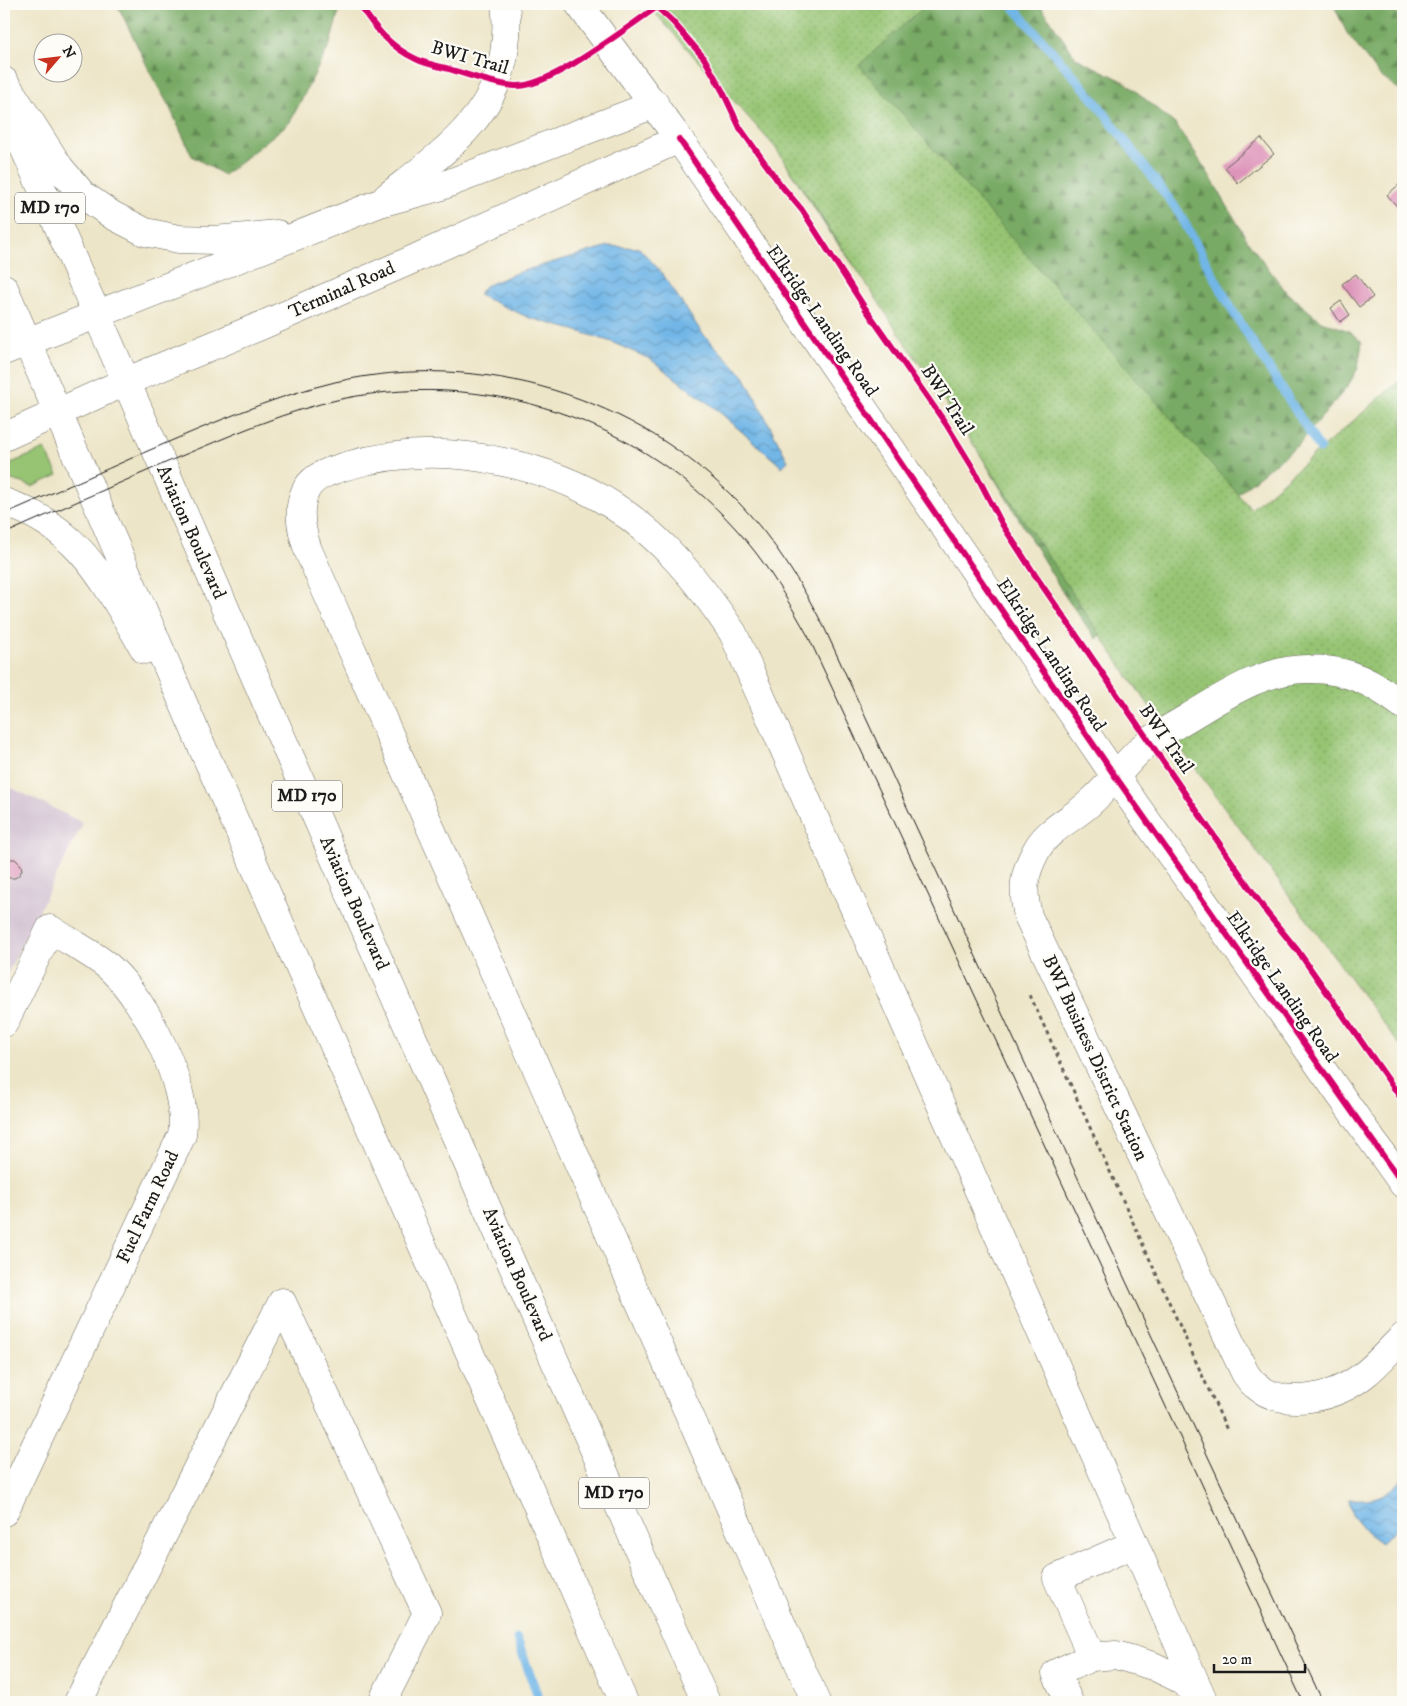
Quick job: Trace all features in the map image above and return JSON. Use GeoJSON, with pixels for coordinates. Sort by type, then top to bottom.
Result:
{"type":"FeatureCollection","features":[{"type":"Feature","properties":{"kind":"main road"},"geometry":{"type":"LineString","coordinates":[[380,203],[458,138],[479,115],[489,100],[497,82],[504,55],[507,22],[504,4]]}},
{"type":"Feature","properties":{"kind":"main road","name":"Elkridge Landing Road"},"geometry":{"type":"LineString","coordinates":[[579,4],[655,104],[1115,776],[1403,1184]]}},
{"type":"Feature","properties":{"kind":"main road"},"geometry":{"type":"LineString","coordinates":[[4,81],[60,168],[83,195],[120,220],[145,232],[179,239],[215,240],[308,231]]}},
{"type":"Feature","properties":{"kind":"main road","name":"Aviation Boulevard"},"geometry":{"type":"LineString","coordinates":[[4,102],[125,382],[706,1702]]}},
{"type":"Feature","properties":{"kind":"main road"},"geometry":{"type":"LineString","coordinates":[[15,346],[380,203],[439,187],[655,104]]}},
{"type":"Feature","properties":{"kind":"main road","name":"Terminal Road"},"geometry":{"type":"LineString","coordinates":[[4,437],[125,382],[293,312],[679,139]]}},
{"type":"Feature","properties":{"kind":"main road"},"geometry":{"type":"LineString","coordinates":[[4,288],[15,346],[58,412],[203,748],[624,1702]]}},
{"type":"Feature","properties":{"kind":"main road"},"geometry":{"type":"LineString","coordinates":[[816,1702],[308,550],[302,533],[300,517],[302,499],[308,486],[319,477],[333,470],[385,457],[428,454],[477,457],[535,470],[591,494],[631,518],[682,566],[712,603],[737,642],[1134,1544],[1197,1700]]}},
{"type":"Feature","properties":{"kind":"main road"},"geometry":{"type":"LineString","coordinates":[[4,502],[57,529],[73,542],[91,562],[203,748]]}},
{"type":"Feature","properties":{"kind":"main road","name":"BWI Business District Station"},"geometry":{"type":"LineString","coordinates":[[1403,706],[1382,690],[1346,672],[1309,669],[1270,674],[1227,694],[1150,742],[1115,776],[1093,801],[1048,836],[1037,849],[1024,880],[1024,896],[1028,916],[1237,1360],[1245,1373],[1255,1385],[1268,1394],[1292,1399],[1316,1398],[1347,1386],[1363,1376],[1403,1337]]}},
{"type":"Feature","properties":{"kind":"main road","name":"Fuel Farm Road"},"geometry":{"type":"LineString","coordinates":[[4,1023],[50,930],[110,968],[124,982],[138,1001],[164,1049],[173,1074],[183,1114],[182,1135],[4,1512]]}},
{"type":"Feature","properties":{"kind":"main road"},"geometry":{"type":"LineString","coordinates":[[78,1702],[282,1302],[427,1613],[382,1702]]}},
{"type":"Feature","properties":{"kind":"main road"},"geometry":{"type":"LineString","coordinates":[[1092,1657],[1057,1578],[1134,1544]]}},
{"type":"Feature","properties":{"kind":"main road"},"geometry":{"type":"LineString","coordinates":[[1069,1702],[1056,1673],[1092,1657],[1116,1656],[1153,1666],[1178,1678],[1197,1700]]}},
{"type":"Feature","properties":{"kind":"path"},"geometry":{"type":"LineString","coordinates":[[1030,995],[1227,1430]]}},
{"type":"Feature","properties":{"kind":"shaded area"},"geometry":{"type":"Polygon","coordinates":[[[4,784],[83,823],[4,980],[4,784]]]}},
{"type":"Feature","properties":{"kind":"green space"},"geometry":{"type":"Polygon","coordinates":[[[117,4],[341,4],[330,44],[290,122],[224,175],[192,156],[117,4]]]}},
{"type":"Feature","properties":{"kind":"green space"},"geometry":{"type":"Polygon","coordinates":[[[647,4],[927,4],[859,65],[1251,509],[1403,378],[1403,1050],[1129,678],[775,147],[647,4]]]}},
{"type":"Feature","properties":{"kind":"green space"},"geometry":{"type":"Polygon","coordinates":[[[676,4],[1039,4],[1076,58],[1125,82],[1176,125],[1208,173],[1249,243],[1287,293],[1321,321],[1349,331],[1362,342],[1358,368],[1348,386],[1299,444],[1175,548],[1141,594],[1096,639],[1065,596],[938,384],[892,317],[828,230],[725,67],[676,4]]]}},
{"type":"Feature","properties":{"kind":"green space"},"geometry":{"type":"Polygon","coordinates":[[[1333,4],[1403,4],[1403,92],[1380,76],[1347,33],[1333,4]]]}},
{"type":"Feature","properties":{"kind":"green space"},"geometry":{"type":"Polygon","coordinates":[[[45,449],[58,475],[32,487],[4,478],[4,466],[45,449]]]}},
{"type":"Feature","properties":{"kind":"water"},"geometry":{"type":"Polygon","coordinates":[[[609,246],[639,248],[662,273],[702,333],[744,376],[788,461],[782,467],[716,409],[650,359],[609,341],[530,318],[478,295],[485,286],[516,273],[609,246]]]}},
{"type":"Feature","properties":{"kind":"water"},"geometry":{"type":"Polygon","coordinates":[[[1403,1479],[1403,1524],[1398,1526],[1381,1543],[1366,1532],[1352,1515],[1349,1499],[1378,1497],[1389,1491],[1403,1479]]]}},
{"type":"Feature","properties":{"kind":"building"},"geometry":{"type":"Polygon","coordinates":[[[1261,138],[1274,154],[1238,183],[1225,167],[1261,138]]]}},
{"type":"Feature","properties":{"kind":"building"},"geometry":{"type":"Polygon","coordinates":[[[1403,181],[1403,213],[1387,195],[1403,181]]]}},
{"type":"Feature","properties":{"kind":"building"},"geometry":{"type":"Polygon","coordinates":[[[1356,274],[1373,297],[1359,307],[1342,284],[1356,274]]]}},
{"type":"Feature","properties":{"kind":"building"},"geometry":{"type":"Polygon","coordinates":[[[1341,301],[1350,315],[1340,322],[1331,308],[1341,301]]]}},
{"type":"Feature","properties":{"kind":"building"},"geometry":{"type":"Polygon","coordinates":[[[15,859],[21,865],[22,870],[15,878],[4,876],[4,861],[15,859]]]}},
{"type":"Feature","properties":{"kind":"waterway"},"geometry":{"type":"LineString","coordinates":[[1011,4],[1092,97],[1178,211],[1234,313],[1320,449]]}},
{"type":"Feature","properties":{"kind":"waterway"},"geometry":{"type":"LineString","coordinates":[[517,1639],[540,1702]]}},
{"type":"Feature","properties":{"kind":"tram line"},"geometry":{"type":"LineString","coordinates":[[4,514],[261,404],[335,382],[390,373],[446,372],[501,378],[554,390],[606,409],[654,435],[700,467],[741,505],[765,533],[797,579],[824,627],[1100,1226],[1323,1702]]}},
{"type":"Feature","properties":{"kind":"tram line"},"geometry":{"type":"LineString","coordinates":[[4,534],[179,457],[279,417],[341,399],[400,391],[458,392],[515,400],[571,416],[623,440],[672,471],[716,509],[756,553],[784,594],[808,636],[1303,1702]]}},
{"type":"Feature","properties":{"kind":"cycle path","name":"BWI Trail"},"geometry":{"type":"LineString","coordinates":[[359,4],[383,36],[398,49],[420,61],[491,82],[515,86],[530,84],[567,67],[588,55],[657,7],[673,22],[704,58],[740,128],[780,184],[802,210],[865,308],[946,424],[973,468],[1002,524],[1035,575],[1267,913],[1298,951],[1403,1101]]}},
{"type":"Feature","properties":{"kind":"cycle path"},"geometry":{"type":"LineString","coordinates":[[679,139],[1115,776],[1403,1184]]}}]}
